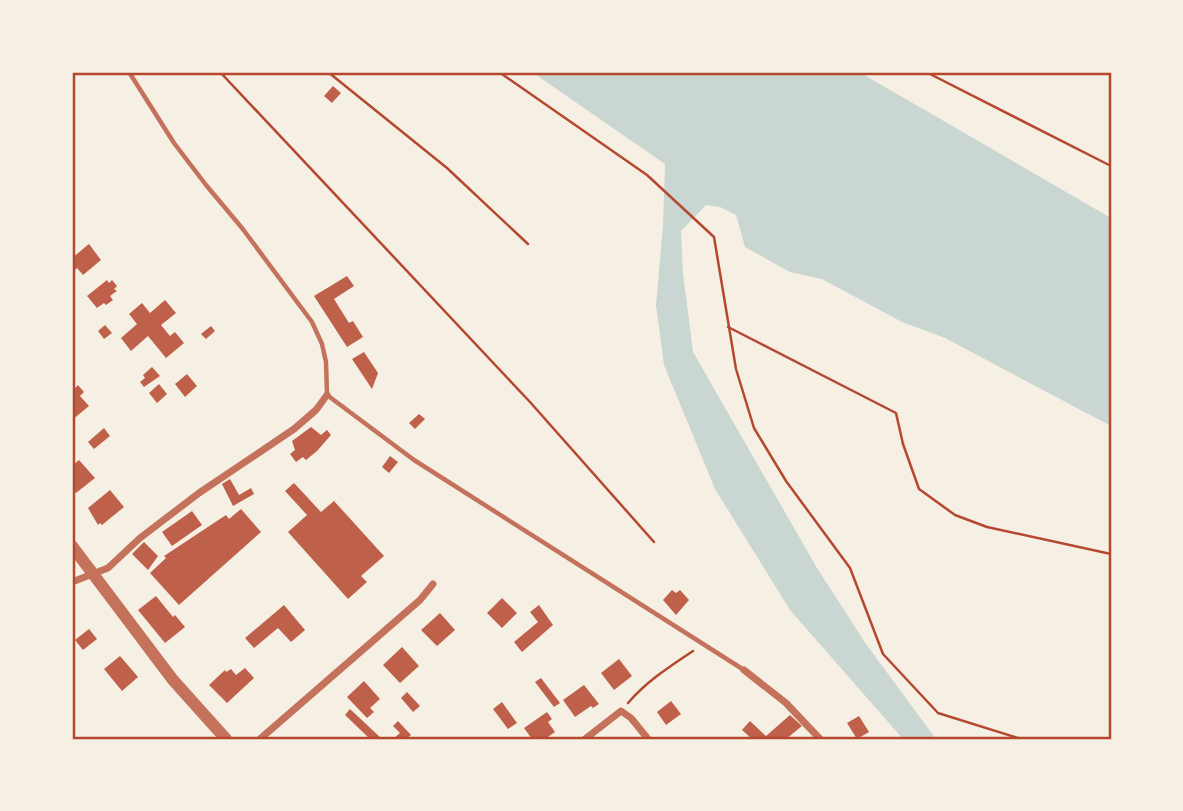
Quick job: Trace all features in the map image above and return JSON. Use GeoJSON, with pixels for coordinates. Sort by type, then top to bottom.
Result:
{"type":"FeatureCollection","features":[{"type":"Feature","properties":{"kind":"street"},"geometry":{"type":"LineString","coordinates":[[72,582],[108,568],[140,538],[199,493],[294,429],[316,410],[327,395]]}},
{"type":"Feature","properties":{"kind":"street"},"geometry":{"type":"LineString","coordinates":[[72,546],[173,680],[226,739]]}},
{"type":"Feature","properties":{"kind":"street"},"geometry":{"type":"LineString","coordinates":[[260,739],[420,600],[433,584]]}},
{"type":"Feature","properties":{"kind":"street"},"geometry":{"type":"LineString","coordinates":[[744,670],[786,703],[820,739]]}},
{"type":"Feature","properties":{"kind":"street"},"geometry":{"type":"LineString","coordinates":[[585,739],[621,711],[632,718],[648,739]]}},
{"type":"Feature","properties":{"kind":"lane"},"geometry":{"type":"LineString","coordinates":[[129,72],[174,143],[312,322],[322,344],[326,362],[327,395],[414,460],[744,670]]}},
{"type":"Feature","properties":{"kind":"path"},"geometry":{"type":"LineString","coordinates":[[220,72],[530,402],[654,542]]}},
{"type":"Feature","properties":{"kind":"path"},"geometry":{"type":"LineString","coordinates":[[328,72],[447,168],[528,244]]}},
{"type":"Feature","properties":{"kind":"path"},"geometry":{"type":"LineString","coordinates":[[499,72],[647,175],[714,237],[736,369],[754,428],[786,481],[850,568],[883,654],[938,713],[1021,739]]}},
{"type":"Feature","properties":{"kind":"path"},"geometry":{"type":"LineString","coordinates":[[926,72],[1111,166]]}},
{"type":"Feature","properties":{"kind":"path"},"geometry":{"type":"LineString","coordinates":[[728,327],[896,413],[903,444],[919,489],[955,515],[987,527],[1111,554]]}},
{"type":"Feature","properties":{"kind":"path"},"geometry":{"type":"LineString","coordinates":[[621,711],[643,686],[705,644]]}},
{"type":"Feature","properties":{"kind":"shaded area"},"geometry":{"type":"Polygon","coordinates":[[[532,72],[859,72],[1111,218],[1111,426],[945,338],[902,322],[822,279],[790,272],[745,247],[736,215],[720,207],[706,205],[681,231],[683,273],[693,352],[817,568],[866,644],[936,739],[903,739],[790,610],[715,489],[664,365],[656,305],[665,164],[532,72]]]}},
{"type":"Feature","properties":{"kind":"building"},"geometry":{"type":"Polygon","coordinates":[[[333,86],[341,93],[332,103],[324,96],[333,86]]]}},
{"type":"Feature","properties":{"kind":"building"},"geometry":{"type":"Polygon","coordinates":[[[89,244],[101,260],[83,275],[72,266],[72,258],[89,244]]]}},
{"type":"Feature","properties":{"kind":"building"},"geometry":{"type":"Polygon","coordinates":[[[347,276],[354,286],[334,299],[349,323],[353,321],[363,337],[347,347],[314,296],[347,276]]]}},
{"type":"Feature","properties":{"kind":"building"},"geometry":{"type":"Polygon","coordinates":[[[107,280],[109,283],[112,280],[117,291],[110,296],[113,300],[97,308],[87,296],[107,280]]]}},
{"type":"Feature","properties":{"kind":"building"},"geometry":{"type":"Polygon","coordinates":[[[165,300],[176,313],[161,325],[170,336],[175,332],[184,343],[166,358],[148,336],[131,351],[121,338],[137,324],[129,314],[142,303],[150,313],[165,300]]]}},
{"type":"Feature","properties":{"kind":"building"},"geometry":{"type":"Polygon","coordinates":[[[105,325],[112,333],[104,339],[98,331],[105,325]]]}},
{"type":"Feature","properties":{"kind":"building"},"geometry":{"type":"Polygon","coordinates":[[[211,326],[215,331],[206,339],[201,334],[211,326]]]}},
{"type":"Feature","properties":{"kind":"building"},"geometry":{"type":"Polygon","coordinates":[[[364,352],[378,373],[372,389],[352,359],[364,352]]]}},
{"type":"Feature","properties":{"kind":"building"},"geometry":{"type":"Polygon","coordinates":[[[152,367],[160,376],[144,387],[140,382],[152,367]]]}},
{"type":"Feature","properties":{"kind":"building"},"geometry":{"type":"Polygon","coordinates":[[[187,374],[197,386],[185,397],[175,384],[187,374]]]}},
{"type":"Feature","properties":{"kind":"building"},"geometry":{"type":"Polygon","coordinates":[[[159,384],[167,394],[157,403],[149,393],[159,384]]]}},
{"type":"Feature","properties":{"kind":"building"},"geometry":{"type":"Polygon","coordinates":[[[78,385],[84,392],[80,396],[89,406],[72,420],[72,391],[78,385]]]}},
{"type":"Feature","properties":{"kind":"building"},"geometry":{"type":"Polygon","coordinates":[[[419,414],[425,419],[415,429],[409,423],[419,414]]]}},
{"type":"Feature","properties":{"kind":"building"},"geometry":{"type":"Polygon","coordinates":[[[311,427],[321,435],[327,430],[331,435],[306,460],[303,457],[296,462],[290,454],[295,450],[292,441],[311,427]]]}},
{"type":"Feature","properties":{"kind":"building"},"geometry":{"type":"Polygon","coordinates":[[[104,428],[110,436],[94,449],[88,442],[104,428]]]}},
{"type":"Feature","properties":{"kind":"building"},"geometry":{"type":"Polygon","coordinates":[[[390,456],[398,462],[389,473],[382,467],[390,456]]]}},
{"type":"Feature","properties":{"kind":"building"},"geometry":{"type":"Polygon","coordinates":[[[79,460],[95,478],[76,493],[72,487],[72,466],[79,460]]]}},
{"type":"Feature","properties":{"kind":"building"},"geometry":{"type":"Polygon","coordinates":[[[230,479],[239,495],[251,488],[254,494],[233,506],[222,484],[230,479]]]}},
{"type":"Feature","properties":{"kind":"building"},"geometry":{"type":"Polygon","coordinates":[[[294,483],[321,512],[334,501],[384,556],[361,576],[367,582],[348,599],[288,532],[307,515],[285,491],[294,483]]]}},
{"type":"Feature","properties":{"kind":"building"},"geometry":{"type":"Polygon","coordinates":[[[110,490],[124,507],[102,525],[98,525],[88,508],[110,490]]]}},
{"type":"Feature","properties":{"kind":"building"},"geometry":{"type":"Polygon","coordinates":[[[241,509],[261,532],[179,605],[150,573],[166,558],[164,556],[226,515],[229,519],[241,509]]]}},
{"type":"Feature","properties":{"kind":"building"},"geometry":{"type":"Polygon","coordinates":[[[192,511],[202,525],[172,546],[162,532],[192,511]]]}},
{"type":"Feature","properties":{"kind":"building"},"geometry":{"type":"Polygon","coordinates":[[[144,542],[158,556],[148,570],[132,554],[144,542]]]}},
{"type":"Feature","properties":{"kind":"building"},"geometry":{"type":"Polygon","coordinates":[[[672,590],[676,593],[680,590],[689,600],[676,615],[663,600],[672,590]]]}},
{"type":"Feature","properties":{"kind":"building"},"geometry":{"type":"Polygon","coordinates":[[[156,596],[185,627],[165,643],[138,610],[156,596]]]}},
{"type":"Feature","properties":{"kind":"building"},"geometry":{"type":"Polygon","coordinates":[[[502,598],[517,613],[502,628],[487,613],[502,598]]]}},
{"type":"Feature","properties":{"kind":"building"},"geometry":{"type":"Polygon","coordinates":[[[284,605],[305,630],[291,642],[278,628],[254,648],[245,638],[284,605]]]}},
{"type":"Feature","properties":{"kind":"building"},"geometry":{"type":"Polygon","coordinates":[[[539,605],[553,625],[522,652],[514,642],[538,622],[530,612],[539,605]]]}},
{"type":"Feature","properties":{"kind":"building"},"geometry":{"type":"Polygon","coordinates":[[[440,613],[455,630],[437,646],[421,630],[440,613]]]}},
{"type":"Feature","properties":{"kind":"building"},"geometry":{"type":"Polygon","coordinates":[[[89,629],[97,639],[83,650],[75,640],[89,629]]]}},
{"type":"Feature","properties":{"kind":"building"},"geometry":{"type":"Polygon","coordinates":[[[402,647],[419,666],[400,683],[383,665],[402,647]]]}},
{"type":"Feature","properties":{"kind":"building"},"geometry":{"type":"Polygon","coordinates":[[[120,656],[138,677],[122,691],[104,669],[120,656]]]}},
{"type":"Feature","properties":{"kind":"building"},"geometry":{"type":"Polygon","coordinates":[[[619,659],[632,676],[614,690],[601,673],[619,659]]]}},
{"type":"Feature","properties":{"kind":"building"},"geometry":{"type":"Polygon","coordinates":[[[245,668],[254,678],[227,703],[209,685],[225,670],[226,672],[231,669],[236,675],[245,668]]]}},
{"type":"Feature","properties":{"kind":"building"},"geometry":{"type":"Polygon","coordinates":[[[541,678],[560,703],[554,707],[535,682],[541,678]]]}},
{"type":"Feature","properties":{"kind":"building"},"geometry":{"type":"Polygon","coordinates":[[[364,681],[380,699],[370,708],[374,712],[367,718],[347,697],[364,681]]]}},
{"type":"Feature","properties":{"kind":"building"},"geometry":{"type":"Polygon","coordinates":[[[584,685],[599,704],[575,717],[563,700],[584,685]]]}},
{"type":"Feature","properties":{"kind":"building"},"geometry":{"type":"Polygon","coordinates":[[[407,692],[420,706],[413,712],[401,698],[407,692]]]}},
{"type":"Feature","properties":{"kind":"building"},"geometry":{"type":"Polygon","coordinates":[[[671,701],[681,714],[666,725],[657,712],[671,701]]]}},
{"type":"Feature","properties":{"kind":"building"},"geometry":{"type":"Polygon","coordinates":[[[502,702],[517,723],[508,729],[493,709],[502,702]]]}},
{"type":"Feature","properties":{"kind":"building"},"geometry":{"type":"Polygon","coordinates":[[[350,709],[382,739],[370,739],[345,715],[350,709]]]}},
{"type":"Feature","properties":{"kind":"building"},"geometry":{"type":"Polygon","coordinates":[[[547,712],[552,719],[548,722],[555,732],[545,739],[532,739],[524,728],[547,712]]]}},
{"type":"Feature","properties":{"kind":"building"},"geometry":{"type":"Polygon","coordinates":[[[790,715],[802,726],[786,739],[752,739],[742,730],[750,721],[766,736],[790,715]]]}},
{"type":"Feature","properties":{"kind":"building"},"geometry":{"type":"Polygon","coordinates":[[[859,716],[869,732],[857,739],[847,723],[859,716]]]}},
{"type":"Feature","properties":{"kind":"building"},"geometry":{"type":"Polygon","coordinates":[[[398,721],[411,735],[406,739],[393,739],[400,733],[393,726],[398,721]]]}}]}
